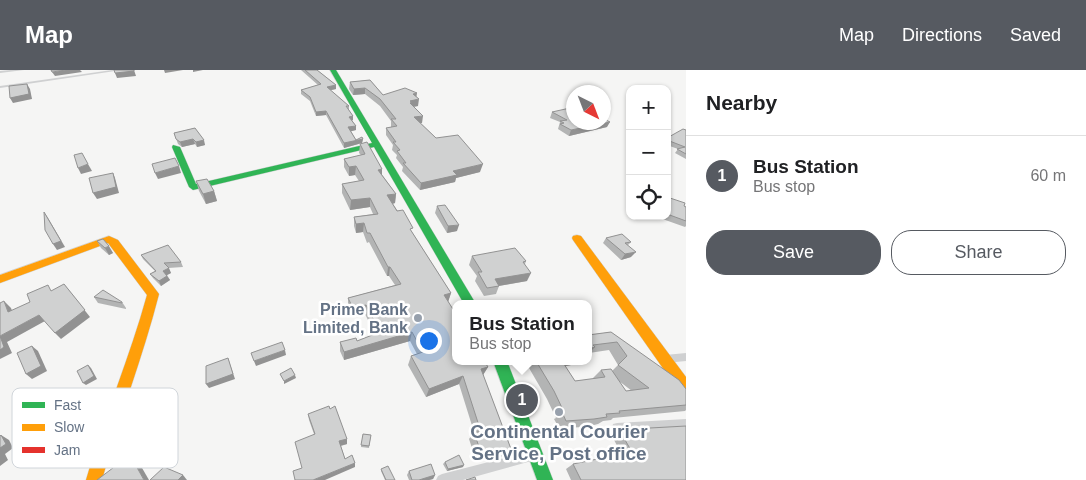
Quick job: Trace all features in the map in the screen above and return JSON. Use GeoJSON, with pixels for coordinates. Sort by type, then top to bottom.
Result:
{"type":"FeatureCollection","features":[{"type":"Feature","properties":{"kind":"street"},"geometry":{"type":"LineString","coordinates":[[0,72],[22,70]]}},
{"type":"Feature","properties":{"kind":"street"},"geometry":{"type":"LineString","coordinates":[[47,70],[48,80]]}},
{"type":"Feature","properties":{"kind":"street"},"geometry":{"type":"LineString","coordinates":[[0,88],[120,70]]}},
{"type":"Feature","properties":{"kind":"street"},"geometry":{"type":"LineString","coordinates":[[333,70],[468,300]]}},
{"type":"Feature","properties":{"kind":"street"},"geometry":{"type":"LineString","coordinates":[[176,147],[193,187],[376,144]]}},
{"type":"Feature","properties":{"kind":"street"},"geometry":{"type":"LineString","coordinates":[[577,238],[686,389]]}},
{"type":"Feature","properties":{"kind":"street"},"geometry":{"type":"LineString","coordinates":[[0,280],[109,239],[114,242],[153,294],[148,318],[123,388]]}},
{"type":"Feature","properties":{"kind":"street"},"geometry":{"type":"LineString","coordinates":[[665,359],[685,358]]}},
{"type":"Feature","properties":{"kind":"street"},"geometry":{"type":"LineString","coordinates":[[502,365],[545,480]]}},
{"type":"Feature","properties":{"kind":"street"},"geometry":{"type":"LineString","coordinates":[[617,428],[686,424]]}},
{"type":"Feature","properties":{"kind":"street"},"geometry":{"type":"LineString","coordinates":[[442,480],[535,454]]}},
{"type":"Feature","properties":{"kind":"building"},"geometry":{"type":"Polygon","coordinates":[[[114,70],[134,70],[134,71],[115,73],[114,70]]]}},
{"type":"Feature","properties":{"kind":"building"},"geometry":{"type":"Polygon","coordinates":[[[305,70],[317,70],[336,85],[327,87],[349,106],[346,106],[353,116],[349,117],[356,126],[348,127],[356,140],[362,137],[363,139],[344,143],[326,111],[316,112],[310,97],[301,90],[321,84],[305,70]]]}},
{"type":"Feature","properties":{"kind":"building"},"geometry":{"type":"Polygon","coordinates":[[[370,80],[383,95],[405,88],[417,93],[413,94],[419,99],[410,101],[412,102],[410,103],[423,116],[414,117],[436,138],[458,135],[483,164],[453,171],[457,175],[421,183],[403,163],[406,163],[397,151],[400,150],[393,142],[396,142],[386,128],[397,126],[391,119],[396,119],[380,99],[365,88],[354,89],[350,82],[370,80]]]}},
{"type":"Feature","properties":{"kind":"building"},"geometry":{"type":"Polygon","coordinates":[[[27,84],[29,94],[10,98],[9,86],[27,84]]]}},
{"type":"Feature","properties":{"kind":"building"},"geometry":{"type":"Polygon","coordinates":[[[566,109],[566,119],[552,112],[566,109]]]}},
{"type":"Feature","properties":{"kind":"building"},"geometry":{"type":"Polygon","coordinates":[[[566,120],[566,127],[560,124],[564,123],[560,121],[566,120]]]}},
{"type":"Feature","properties":{"kind":"building"},"geometry":{"type":"Polygon","coordinates":[[[195,128],[204,140],[196,142],[193,139],[180,142],[176,139],[174,133],[195,128]]]}},
{"type":"Feature","properties":{"kind":"building"},"geometry":{"type":"Polygon","coordinates":[[[683,129],[686,130],[686,154],[677,149],[685,147],[671,142],[671,136],[683,129]]]}},
{"type":"Feature","properties":{"kind":"building"},"geometry":{"type":"Polygon","coordinates":[[[367,142],[382,169],[378,170],[396,194],[387,195],[397,211],[403,210],[413,228],[410,229],[451,293],[444,295],[452,308],[452,365],[487,365],[488,367],[481,369],[511,449],[481,453],[474,432],[481,432],[463,376],[429,389],[411,356],[423,352],[412,332],[344,352],[340,342],[356,338],[357,341],[380,332],[366,305],[353,308],[348,298],[401,284],[390,267],[388,267],[370,233],[367,233],[364,223],[356,224],[354,217],[378,214],[370,198],[351,200],[342,184],[364,180],[356,166],[349,167],[344,159],[365,154],[360,144],[367,142]]]}},
{"type":"Feature","properties":{"kind":"building"},"geometry":{"type":"Polygon","coordinates":[[[82,153],[88,164],[78,168],[74,155],[82,153]]]}},
{"type":"Feature","properties":{"kind":"building"},"geometry":{"type":"Polygon","coordinates":[[[175,158],[179,166],[155,173],[152,164],[175,158]]]}},
{"type":"Feature","properties":{"kind":"building"},"geometry":{"type":"Polygon","coordinates":[[[113,173],[116,187],[93,193],[89,178],[113,173]]]}},
{"type":"Feature","properties":{"kind":"building"},"geometry":{"type":"Polygon","coordinates":[[[207,179],[214,191],[203,194],[196,181],[207,179]]]}},
{"type":"Feature","properties":{"kind":"building"},"geometry":{"type":"Polygon","coordinates":[[[671,198],[685,203],[686,221],[671,215],[671,198]]]}},
{"type":"Feature","properties":{"kind":"building"},"geometry":{"type":"Polygon","coordinates":[[[445,205],[459,225],[448,226],[437,206],[445,205]]]}},
{"type":"Feature","properties":{"kind":"building"},"geometry":{"type":"Polygon","coordinates":[[[44,212],[61,241],[53,244],[45,230],[44,212]]]}},
{"type":"Feature","properties":{"kind":"building"},"geometry":{"type":"Polygon","coordinates":[[[622,234],[631,242],[625,243],[636,252],[625,254],[606,238],[622,234]]]}},
{"type":"Feature","properties":{"kind":"building"},"geometry":{"type":"Polygon","coordinates":[[[103,239],[109,246],[105,248],[97,241],[103,239]]]}},
{"type":"Feature","properties":{"kind":"building"},"geometry":{"type":"Polygon","coordinates":[[[168,245],[181,262],[164,263],[169,268],[163,271],[167,276],[159,281],[150,274],[156,271],[141,255],[168,245]]]}},
{"type":"Feature","properties":{"kind":"building"},"geometry":{"type":"Polygon","coordinates":[[[515,248],[526,261],[523,262],[531,273],[495,279],[499,286],[487,288],[478,272],[482,272],[472,256],[515,248]]]}},
{"type":"Feature","properties":{"kind":"building"},"geometry":{"type":"Polygon","coordinates":[[[64,284],[85,310],[55,333],[39,315],[0,336],[0,303],[4,301],[8,312],[30,302],[27,294],[48,285],[51,291],[64,284]]]}},
{"type":"Feature","properties":{"kind":"building"},"geometry":{"type":"Polygon","coordinates":[[[103,290],[122,302],[122,303],[94,297],[103,290]]]}},
{"type":"Feature","properties":{"kind":"building"},"geometry":{"type":"Polygon","coordinates":[[[611,332],[679,380],[686,389],[686,405],[619,411],[620,413],[606,414],[607,417],[566,421],[554,391],[538,365],[565,365],[575,381],[605,377],[601,370],[611,369],[626,391],[649,388],[618,365],[627,356],[617,342],[593,345],[595,347],[592,348],[592,334],[611,332]]]}},
{"type":"Feature","properties":{"kind":"building"},"geometry":{"type":"Polygon","coordinates":[[[0,336],[4,347],[0,350],[0,336]]]}},
{"type":"Feature","properties":{"kind":"building"},"geometry":{"type":"Polygon","coordinates":[[[282,342],[285,350],[254,361],[251,353],[282,342]]]}},
{"type":"Feature","properties":{"kind":"building"},"geometry":{"type":"Polygon","coordinates":[[[32,346],[41,366],[26,374],[17,353],[32,346]]]}},
{"type":"Feature","properties":{"kind":"building"},"geometry":{"type":"Polygon","coordinates":[[[228,358],[233,374],[206,384],[206,366],[228,358]]]}},
{"type":"Feature","properties":{"kind":"building"},"geometry":{"type":"Polygon","coordinates":[[[88,365],[94,376],[83,383],[77,371],[88,365]]]}},
{"type":"Feature","properties":{"kind":"building"},"geometry":{"type":"Polygon","coordinates":[[[291,368],[295,375],[284,381],[280,374],[291,368]]]}},
{"type":"Feature","properties":{"kind":"building"},"geometry":{"type":"Polygon","coordinates":[[[329,406],[330,409],[335,406],[347,439],[339,441],[345,459],[352,455],[355,463],[313,480],[295,480],[293,471],[302,468],[295,442],[315,434],[308,414],[329,406]]]}},
{"type":"Feature","properties":{"kind":"building"},"geometry":{"type":"Polygon","coordinates":[[[686,426],[686,480],[581,480],[573,464],[632,452],[621,433],[634,431],[632,429],[686,426]]]}},
{"type":"Feature","properties":{"kind":"building"},"geometry":{"type":"Polygon","coordinates":[[[363,434],[371,435],[369,446],[361,445],[363,434]]]}},
{"type":"Feature","properties":{"kind":"building"},"geometry":{"type":"Polygon","coordinates":[[[0,436],[6,444],[0,448],[0,436]]]}},
{"type":"Feature","properties":{"kind":"building"},"geometry":{"type":"Polygon","coordinates":[[[459,455],[464,465],[448,469],[445,462],[459,455]]]}},
{"type":"Feature","properties":{"kind":"building"},"geometry":{"type":"Polygon","coordinates":[[[431,464],[435,475],[412,480],[409,471],[431,464]]]}},
{"type":"Feature","properties":{"kind":"building"},"geometry":{"type":"Polygon","coordinates":[[[388,466],[395,480],[386,480],[381,469],[388,466]]]}},
{"type":"Feature","properties":{"kind":"building"},"geometry":{"type":"Polygon","coordinates":[[[113,468],[137,468],[144,480],[97,480],[113,468]]]}},
{"type":"Feature","properties":{"kind":"building"},"geometry":{"type":"Polygon","coordinates":[[[163,468],[183,475],[178,480],[150,480],[163,468]]]}},
{"type":"Feature","properties":{"kind":"traffic: fast"},"geometry":{"type":"LineString","coordinates":[[333,70],[468,300]]}},
{"type":"Feature","properties":{"kind":"traffic: fast"},"geometry":{"type":"LineString","coordinates":[[176,147],[193,187],[376,144]]}},
{"type":"Feature","properties":{"kind":"traffic: fast"},"geometry":{"type":"LineString","coordinates":[[502,365],[545,480]]}},
{"type":"Feature","properties":{"kind":"traffic: slow"},"geometry":{"type":"LineString","coordinates":[[577,238],[686,389]]}},
{"type":"Feature","properties":{"kind":"traffic: slow"},"geometry":{"type":"LineString","coordinates":[[0,279],[109,239],[114,242],[153,294],[140,341],[124,388]]}},
{"type":"Feature","properties":{"kind":"traffic: slow"},"geometry":{"type":"LineString","coordinates":[[94,480],[98,468]]}},
{"type":"Feature","properties":{"kind":"place","name":"Prime Bank Limited, Bank"},"geometry":{"type":"Point","coordinates":[418,318]}},
{"type":"Feature","properties":{"kind":"place","name":"Bus Station"},"geometry":{"type":"Point","coordinates":[522,400]}},
{"type":"Feature","properties":{"kind":"place","name":"Continental Courier Service, Post office"},"geometry":{"type":"Point","coordinates":[559,412]}}]}
